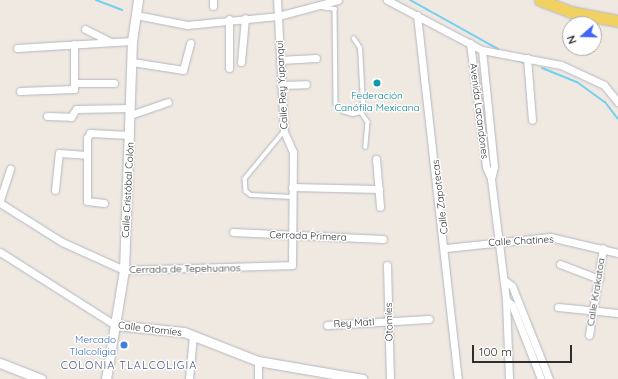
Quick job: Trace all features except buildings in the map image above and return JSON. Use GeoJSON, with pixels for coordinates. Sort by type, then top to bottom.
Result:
{"type":"FeatureCollection","features":[{"type":"Feature","properties":{"kind":"main road"},"geometry":{"type":"LineString","coordinates":[[540,0],[617,19]]}},
{"type":"Feature","properties":{"kind":"street","name":"Calle Cristóbal Colón"},"geometry":{"type":"LineString","coordinates":[[106,379],[124,270],[130,135],[132,41],[138,0]]}},
{"type":"Feature","properties":{"kind":"street","name":"Calle Rey Yupanqui"},"geometry":{"type":"LineString","coordinates":[[277,0],[284,132],[293,152],[291,236],[292,265]]}},
{"type":"Feature","properties":{"kind":"street"},"geometry":{"type":"LineString","coordinates":[[136,15],[187,25],[227,19],[278,16],[338,0]]}},
{"type":"Feature","properties":{"kind":"street"},"geometry":{"type":"LineString","coordinates":[[387,0],[482,50],[527,58],[544,59],[594,80],[604,85],[618,102]]}},
{"type":"Feature","properties":{"kind":"street","name":"Calle Zapotecas"},"geometry":{"type":"LineString","coordinates":[[418,15],[446,248],[458,379]]}},
{"type":"Feature","properties":{"kind":"street"},"geometry":{"type":"LineString","coordinates":[[241,62],[245,18]]}},
{"type":"Feature","properties":{"kind":"street"},"geometry":{"type":"LineString","coordinates":[[227,19],[229,68]]}},
{"type":"Feature","properties":{"kind":"street"},"geometry":{"type":"LineString","coordinates":[[85,29],[111,42]]}},
{"type":"Feature","properties":{"kind":"street"},"geometry":{"type":"LineString","coordinates":[[17,48],[132,41]]}},
{"type":"Feature","properties":{"kind":"street"},"geometry":{"type":"LineString","coordinates":[[132,62],[183,70],[190,43]]}},
{"type":"Feature","properties":{"kind":"street","name":"Avenida Lacandones"},"geometry":{"type":"LineString","coordinates":[[470,43],[483,144],[492,179]]}},
{"type":"Feature","properties":{"kind":"street"},"geometry":{"type":"LineString","coordinates":[[20,91],[69,91],[75,83],[74,44]]}},
{"type":"Feature","properties":{"kind":"street","name":"Avenida Lacandones"},"geometry":{"type":"LineString","coordinates":[[482,50],[492,144],[492,179],[506,300],[509,379]]}},
{"type":"Feature","properties":{"kind":"street"},"geometry":{"type":"LineString","coordinates":[[280,60],[316,58]]}},
{"type":"Feature","properties":{"kind":"street"},"geometry":{"type":"LineString","coordinates":[[527,58],[532,120]]}},
{"type":"Feature","properties":{"kind":"street"},"geometry":{"type":"LineString","coordinates":[[75,83],[114,82]]}},
{"type":"Feature","properties":{"kind":"street"},"geometry":{"type":"LineString","coordinates":[[476,83],[485,82]]}},
{"type":"Feature","properties":{"kind":"street"},"geometry":{"type":"LineString","coordinates":[[281,85],[306,84]]}},
{"type":"Feature","properties":{"kind":"street"},"geometry":{"type":"LineString","coordinates":[[47,116],[71,117],[76,109],[130,111],[168,102]]}},
{"type":"Feature","properties":{"kind":"street"},"geometry":{"type":"LineString","coordinates":[[479,111],[488,110]]}},
{"type":"Feature","properties":{"kind":"street"},"geometry":{"type":"LineString","coordinates":[[104,203],[87,201],[86,155],[90,133],[130,135]]}},
{"type":"Feature","properties":{"kind":"street"},"geometry":{"type":"LineString","coordinates":[[483,144],[492,144]]}},
{"type":"Feature","properties":{"kind":"street"},"geometry":{"type":"LineString","coordinates":[[55,190],[59,153],[86,155]]}},
{"type":"Feature","properties":{"kind":"street"},"geometry":{"type":"LineString","coordinates":[[376,159],[380,207]]}},
{"type":"Feature","properties":{"kind":"street"},"geometry":{"type":"LineString","coordinates":[[0,202],[10,169]]}},
{"type":"Feature","properties":{"kind":"street"},"geometry":{"type":"LineString","coordinates":[[292,187],[379,189]]}},
{"type":"Feature","properties":{"kind":"street","name":"Cerrada de Tepehuanos"},"geometry":{"type":"LineString","coordinates":[[0,202],[62,242],[124,270],[292,265]]}},
{"type":"Feature","properties":{"kind":"street","name":"Cerrada Primera"},"geometry":{"type":"LineString","coordinates":[[233,232],[291,236],[383,239]]}},
{"type":"Feature","properties":{"kind":"street","name":"Calle Chatines"},"geometry":{"type":"LineString","coordinates":[[446,248],[498,240],[550,237],[603,248],[618,253]]}},
{"type":"Feature","properties":{"kind":"street","name":"Calle Krakatoa"},"geometry":{"type":"LineString","coordinates":[[589,335],[603,248]]}},
{"type":"Feature","properties":{"kind":"street","name":"Calle Otomíes"},"geometry":{"type":"LineString","coordinates":[[0,252],[115,325],[193,335],[258,361],[362,379]]}},
{"type":"Feature","properties":{"kind":"street","name":"Otomíes"},"geometry":{"type":"LineString","coordinates":[[387,264],[390,379]]}},
{"type":"Feature","properties":{"kind":"street"},"geometry":{"type":"LineString","coordinates":[[560,264],[599,279]]}},
{"type":"Feature","properties":{"kind":"street"},"geometry":{"type":"LineString","coordinates":[[504,280],[512,286],[549,379]]}},
{"type":"Feature","properties":{"kind":"street"},"geometry":{"type":"LineString","coordinates":[[506,300],[512,305],[541,379]]}},
{"type":"Feature","properties":{"kind":"street"},"geometry":{"type":"LineString","coordinates":[[558,307],[618,313]]}},
{"type":"Feature","properties":{"kind":"street","name":"Rey Matl"},"geometry":{"type":"LineString","coordinates":[[327,325],[429,319]]}},
{"type":"Feature","properties":{"kind":"street"},"geometry":{"type":"LineString","coordinates":[[189,379],[193,335]]}},
{"type":"Feature","properties":{"kind":"street"},"geometry":{"type":"LineString","coordinates":[[258,361],[258,379]]}},
{"type":"Feature","properties":{"kind":"street"},"geometry":{"type":"LineString","coordinates":[[0,363],[41,379]]}},
{"type":"Feature","properties":{"kind":"lane"},"geometry":{"type":"LineString","coordinates":[[316,6],[335,9],[336,104],[343,111],[361,112]]}},
{"type":"Feature","properties":{"kind":"lane"},"geometry":{"type":"LineString","coordinates":[[354,39],[360,48],[361,112],[368,122],[366,147]]}},
{"type":"Feature","properties":{"kind":"lane"},"geometry":{"type":"LineString","coordinates":[[284,132],[245,179],[246,191],[251,195],[292,197]]}},
{"type":"Feature","properties":{"kind":"waterway"},"geometry":{"type":"LineString","coordinates":[[96,0],[122,10]]}},
{"type":"Feature","properties":{"kind":"waterway"},"geometry":{"type":"LineString","coordinates":[[410,0],[498,49]]}},
{"type":"Feature","properties":{"kind":"waterway"},"geometry":{"type":"LineString","coordinates":[[517,60],[525,63]]}},
{"type":"Feature","properties":{"kind":"waterway"},"geometry":{"type":"LineString","coordinates":[[542,68],[577,82],[605,102],[618,119]]}},
{"type":"Feature","properties":{"kind":"place","name":"Federación Canófila Mexicana"},"geometry":{"type":"Point","coordinates":[377,83]}},
{"type":"Feature","properties":{"kind":"place","name":"Mercado Tlalcoligia"},"geometry":{"type":"Point","coordinates":[124,345]}},
{"type":"Feature","properties":{"kind":"district","name":"COLONIA TLALCOLIGIA"},"geometry":{"type":"Point","coordinates":[129,365]}}]}
